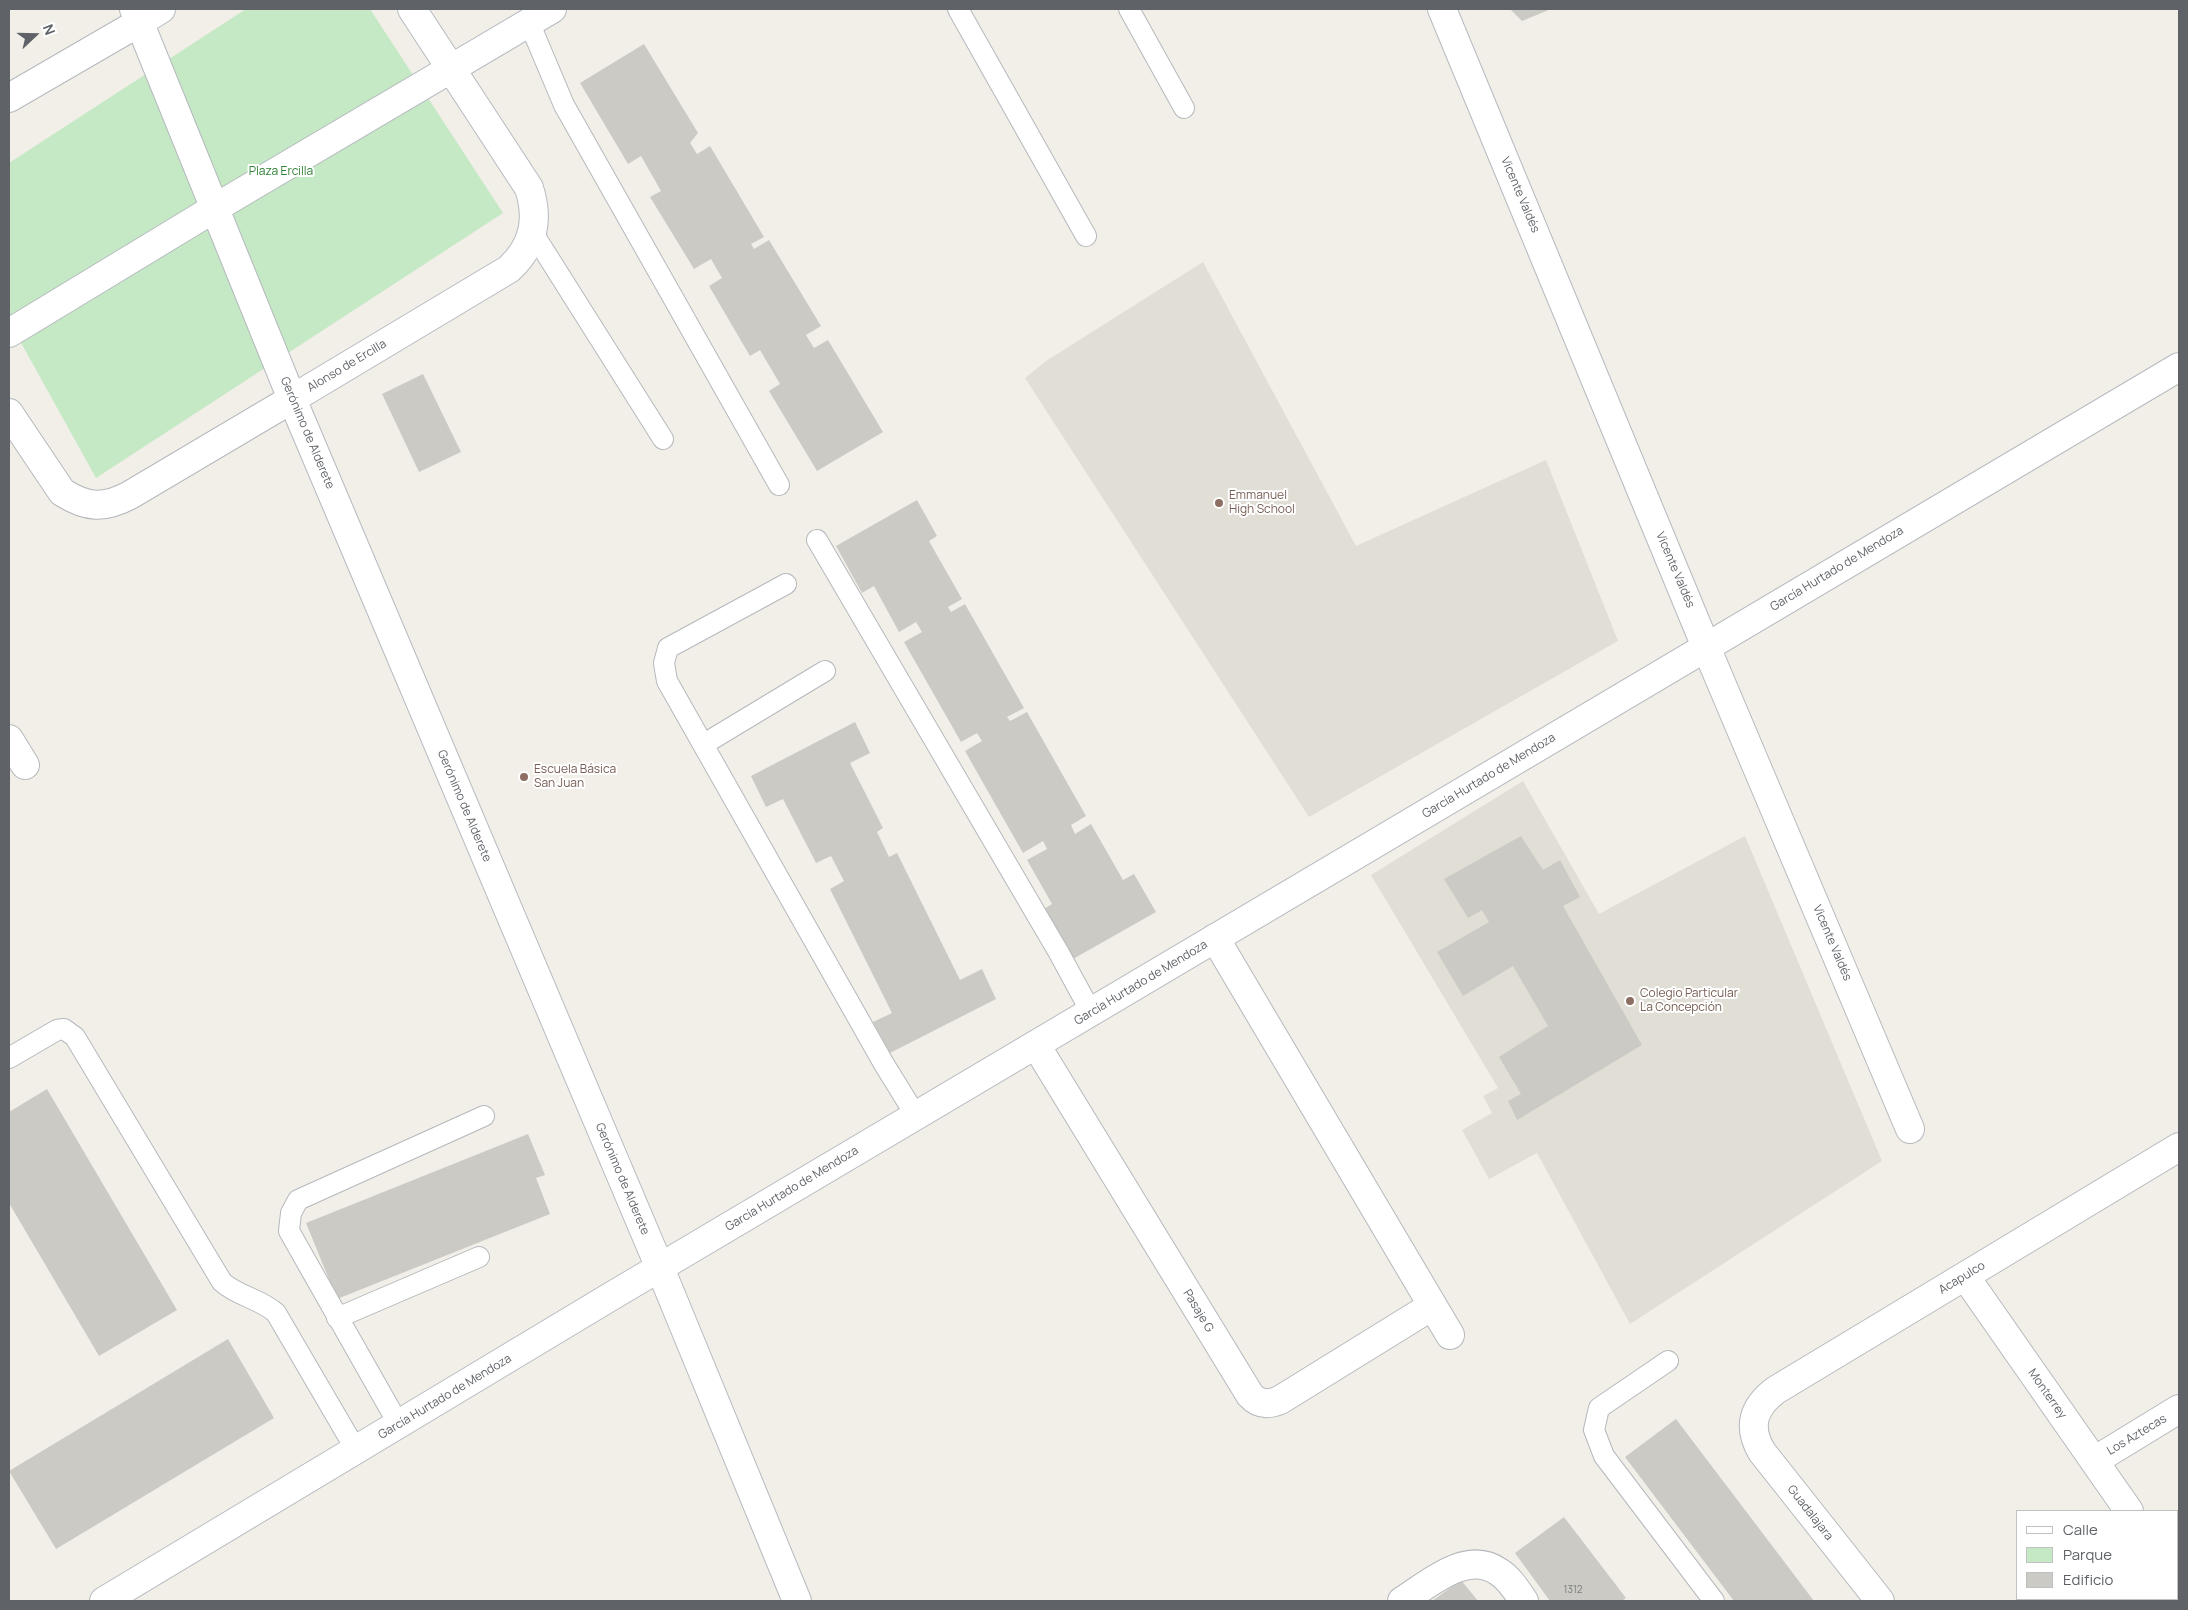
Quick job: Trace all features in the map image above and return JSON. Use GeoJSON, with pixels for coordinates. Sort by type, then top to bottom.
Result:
{"type":"FeatureCollection","features":[{"type":"Feature","properties":{"kind":"street","name":"Alonso de Ercilla"},"geometry":{"type":"LineString","coordinates":[[9,413],[62,492],[74,500],[87,504],[102,505],[117,502],[292,399],[509,268],[520,259],[533,233],[533,202],[529,188],[412,9]]}},
{"type":"Feature","properties":{"kind":"street","name":"Vicente Valdés"},"geometry":{"type":"LineString","coordinates":[[1442,9],[1706,647],[1910,1129]]}},
{"type":"Feature","properties":{"kind":"street"},"geometry":{"type":"LineString","coordinates":[[9,98],[145,13]]}},
{"type":"Feature","properties":{"kind":"street","name":"Gerónimo de Alderete"},"geometry":{"type":"LineString","coordinates":[[145,13],[215,208],[292,399],[660,1268],[797,1601]]}},
{"type":"Feature","properties":{"kind":"street"},"geometry":{"type":"LineString","coordinates":[[9,333],[215,208],[540,16]]}},
{"type":"Feature","properties":{"kind":"street","name":"García Hurtado de Mendoza"},"geometry":{"type":"LineString","coordinates":[[104,1601],[660,1268],[2179,367]]}},
{"type":"Feature","properties":{"kind":"street"},"geometry":{"type":"LineString","coordinates":[[9,739],[25,765]]}},
{"type":"Feature","properties":{"kind":"street"},"geometry":{"type":"LineString","coordinates":[[1215,938],[1450,1335]]}},
{"type":"Feature","properties":{"kind":"street","name":"Pasaje G"},"geometry":{"type":"LineString","coordinates":[[1036,1045],[1244,1387],[1255,1401],[1271,1404],[1280,1400],[1432,1306]]}},
{"type":"Feature","properties":{"kind":"street","name":"Acapulco"},"geometry":{"type":"LineString","coordinates":[[1754,1419],[1759,1407],[1776,1390],[2179,1147]]}},
{"type":"Feature","properties":{"kind":"street","name":"Monterrey"},"geometry":{"type":"LineString","coordinates":[[1965,1276],[2128,1510]]}},
{"type":"Feature","properties":{"kind":"street","name":"Los Aztecas"},"geometry":{"type":"LineString","coordinates":[[2094,1461],[2179,1409]]}},
{"type":"Feature","properties":{"kind":"street","name":"Guadalajara"},"geometry":{"type":"LineString","coordinates":[[1754,1419],[1756,1442],[1762,1452],[1880,1601]]}},
{"type":"Feature","properties":{"kind":"street"},"geometry":{"type":"LineString","coordinates":[[1402,1601],[1454,1570],[1468,1564],[1479,1564],[1499,1572],[1524,1601]]}},
{"type":"Feature","properties":{"kind":"lane"},"geometry":{"type":"LineString","coordinates":[[958,9],[1086,236]]}},
{"type":"Feature","properties":{"kind":"lane"},"geometry":{"type":"LineString","coordinates":[[1129,9],[1184,108]]}},
{"type":"Feature","properties":{"kind":"lane"},"geometry":{"type":"LineString","coordinates":[[540,16],[564,105],[779,485]]}},
{"type":"Feature","properties":{"kind":"lane"},"geometry":{"type":"LineString","coordinates":[[533,233],[663,439]]}},
{"type":"Feature","properties":{"kind":"lane"},"geometry":{"type":"LineString","coordinates":[[817,540],[1049,936],[1091,1012]]}},
{"type":"Feature","properties":{"kind":"lane"},"geometry":{"type":"LineString","coordinates":[[786,584],[668,648],[664,663],[667,680],[884,1064],[916,1116]]}},
{"type":"Feature","properties":{"kind":"lane"},"geometry":{"type":"LineString","coordinates":[[704,744],[825,671]]}},
{"type":"Feature","properties":{"kind":"lane"},"geometry":{"type":"LineString","coordinates":[[9,1058],[57,1030],[64,1029],[75,1037],[217,1275],[222,1282],[236,1293],[263,1303],[276,1313],[356,1450]]}},
{"type":"Feature","properties":{"kind":"lane"},"geometry":{"type":"LineString","coordinates":[[399,1424],[289,1231],[291,1213],[298,1200],[484,1116]]}},
{"type":"Feature","properties":{"kind":"lane"},"geometry":{"type":"LineString","coordinates":[[337,1318],[478,1257]]}},
{"type":"Feature","properties":{"kind":"lane"},"geometry":{"type":"LineString","coordinates":[[1668,1361],[1599,1408],[1594,1430],[1604,1456],[1714,1601]]}},
{"type":"Feature","properties":{"kind":"shaded area","name":"Emmanuel High School"},"geometry":{"type":"Polygon","coordinates":[[[1203,262],[1356,546],[1546,460],[1618,641],[1309,817],[1025,378],[1046,361],[1203,262]]]}},
{"type":"Feature","properties":{"kind":"shaded area","name":"Colegio Particular La Concepción"},"geometry":{"type":"Polygon","coordinates":[[[1523,781],[1599,914],[1745,836],[1882,1161],[1630,1324],[1537,1153],[1489,1179],[1462,1130],[1492,1113],[1483,1096],[1498,1088],[1371,875],[1523,781]]]}},
{"type":"Feature","properties":{"kind":"green space","name":"Plaza Ercilla"},"geometry":{"type":"Polygon","coordinates":[[[246,9],[370,9],[503,213],[96,478],[9,321],[9,163],[246,9]]]}},
{"type":"Feature","properties":{"kind":"building"},"geometry":{"type":"Polygon","coordinates":[[[1510,9],[1551,9],[1522,21],[1510,9]]]}},
{"type":"Feature","properties":{"kind":"building"},"geometry":{"type":"Polygon","coordinates":[[[644,44],[698,133],[690,143],[697,154],[710,146],[764,237],[751,244],[754,249],[769,240],[821,326],[806,335],[814,348],[828,340],[883,432],[817,471],[769,391],[780,384],[760,350],[750,356],[709,286],[722,278],[711,259],[694,269],[650,197],[661,191],[641,156],[628,164],[580,83],[644,44]]]}},
{"type":"Feature","properties":{"kind":"building"},"geometry":{"type":"Polygon","coordinates":[[[423,374],[461,452],[419,472],[382,394],[423,374]]]}},
{"type":"Feature","properties":{"kind":"building"},"geometry":{"type":"Polygon","coordinates":[[[917,500],[937,536],[929,541],[962,599],[948,607],[951,612],[965,604],[1024,708],[1007,717],[1010,721],[1027,712],[1086,816],[1071,825],[1075,834],[1091,824],[1123,880],[1134,874],[1156,912],[1073,959],[1044,909],[1052,904],[1027,860],[1047,849],[1043,841],[1023,853],[965,751],[982,741],[977,733],[961,742],[904,642],[922,632],[916,622],[899,632],[874,586],[862,593],[836,546],[917,500]]]}},
{"type":"Feature","properties":{"kind":"building"},"geometry":{"type":"Polygon","coordinates":[[[855,722],[870,753],[850,763],[883,828],[877,832],[889,857],[897,853],[960,980],[982,969],[996,999],[890,1053],[873,1022],[892,1013],[830,889],[844,881],[831,856],[816,863],[783,799],[766,807],[751,776],[855,722]]]}},
{"type":"Feature","properties":{"kind":"building"},"geometry":{"type":"Polygon","coordinates":[[[1521,836],[1543,870],[1560,860],[1580,897],[1563,906],[1642,1045],[1517,1120],[1508,1101],[1521,1094],[1499,1057],[1548,1026],[1513,966],[1463,996],[1437,952],[1489,922],[1482,910],[1468,918],[1444,879],[1521,836]]]}},
{"type":"Feature","properties":{"kind":"building"},"geometry":{"type":"Polygon","coordinates":[[[47,1089],[177,1310],[99,1356],[9,1203],[9,1112],[47,1089]]]}},
{"type":"Feature","properties":{"kind":"building"},"geometry":{"type":"Polygon","coordinates":[[[528,1134],[545,1175],[536,1178],[550,1214],[337,1299],[306,1223],[528,1134]]]}},
{"type":"Feature","properties":{"kind":"building"},"geometry":{"type":"Polygon","coordinates":[[[228,1339],[274,1418],[56,1549],[9,1471],[228,1339]]]}},
{"type":"Feature","properties":{"kind":"building"},"geometry":{"type":"Polygon","coordinates":[[[1676,1419],[1814,1601],[1734,1601],[1625,1457],[1676,1419]]]}},
{"type":"Feature","properties":{"kind":"building"},"geometry":{"type":"Polygon","coordinates":[[[1564,1517],[1626,1598],[1622,1601],[1550,1601],[1515,1553],[1564,1517]]]}},
{"type":"Feature","properties":{"kind":"building"},"geometry":{"type":"Polygon","coordinates":[[[1461,1580],[1478,1601],[1432,1601],[1461,1580]]]}},
{"type":"Feature","properties":{"kind":"place","name":"Emmanuel High School"},"geometry":{"type":"Point","coordinates":[1219,503]}},
{"type":"Feature","properties":{"kind":"place","name":"Escuela Básica San Juan"},"geometry":{"type":"Point","coordinates":[524,777]}},
{"type":"Feature","properties":{"kind":"place","name":"Colegio Particular La Concepción"},"geometry":{"type":"Point","coordinates":[1630,1001]}}]}
